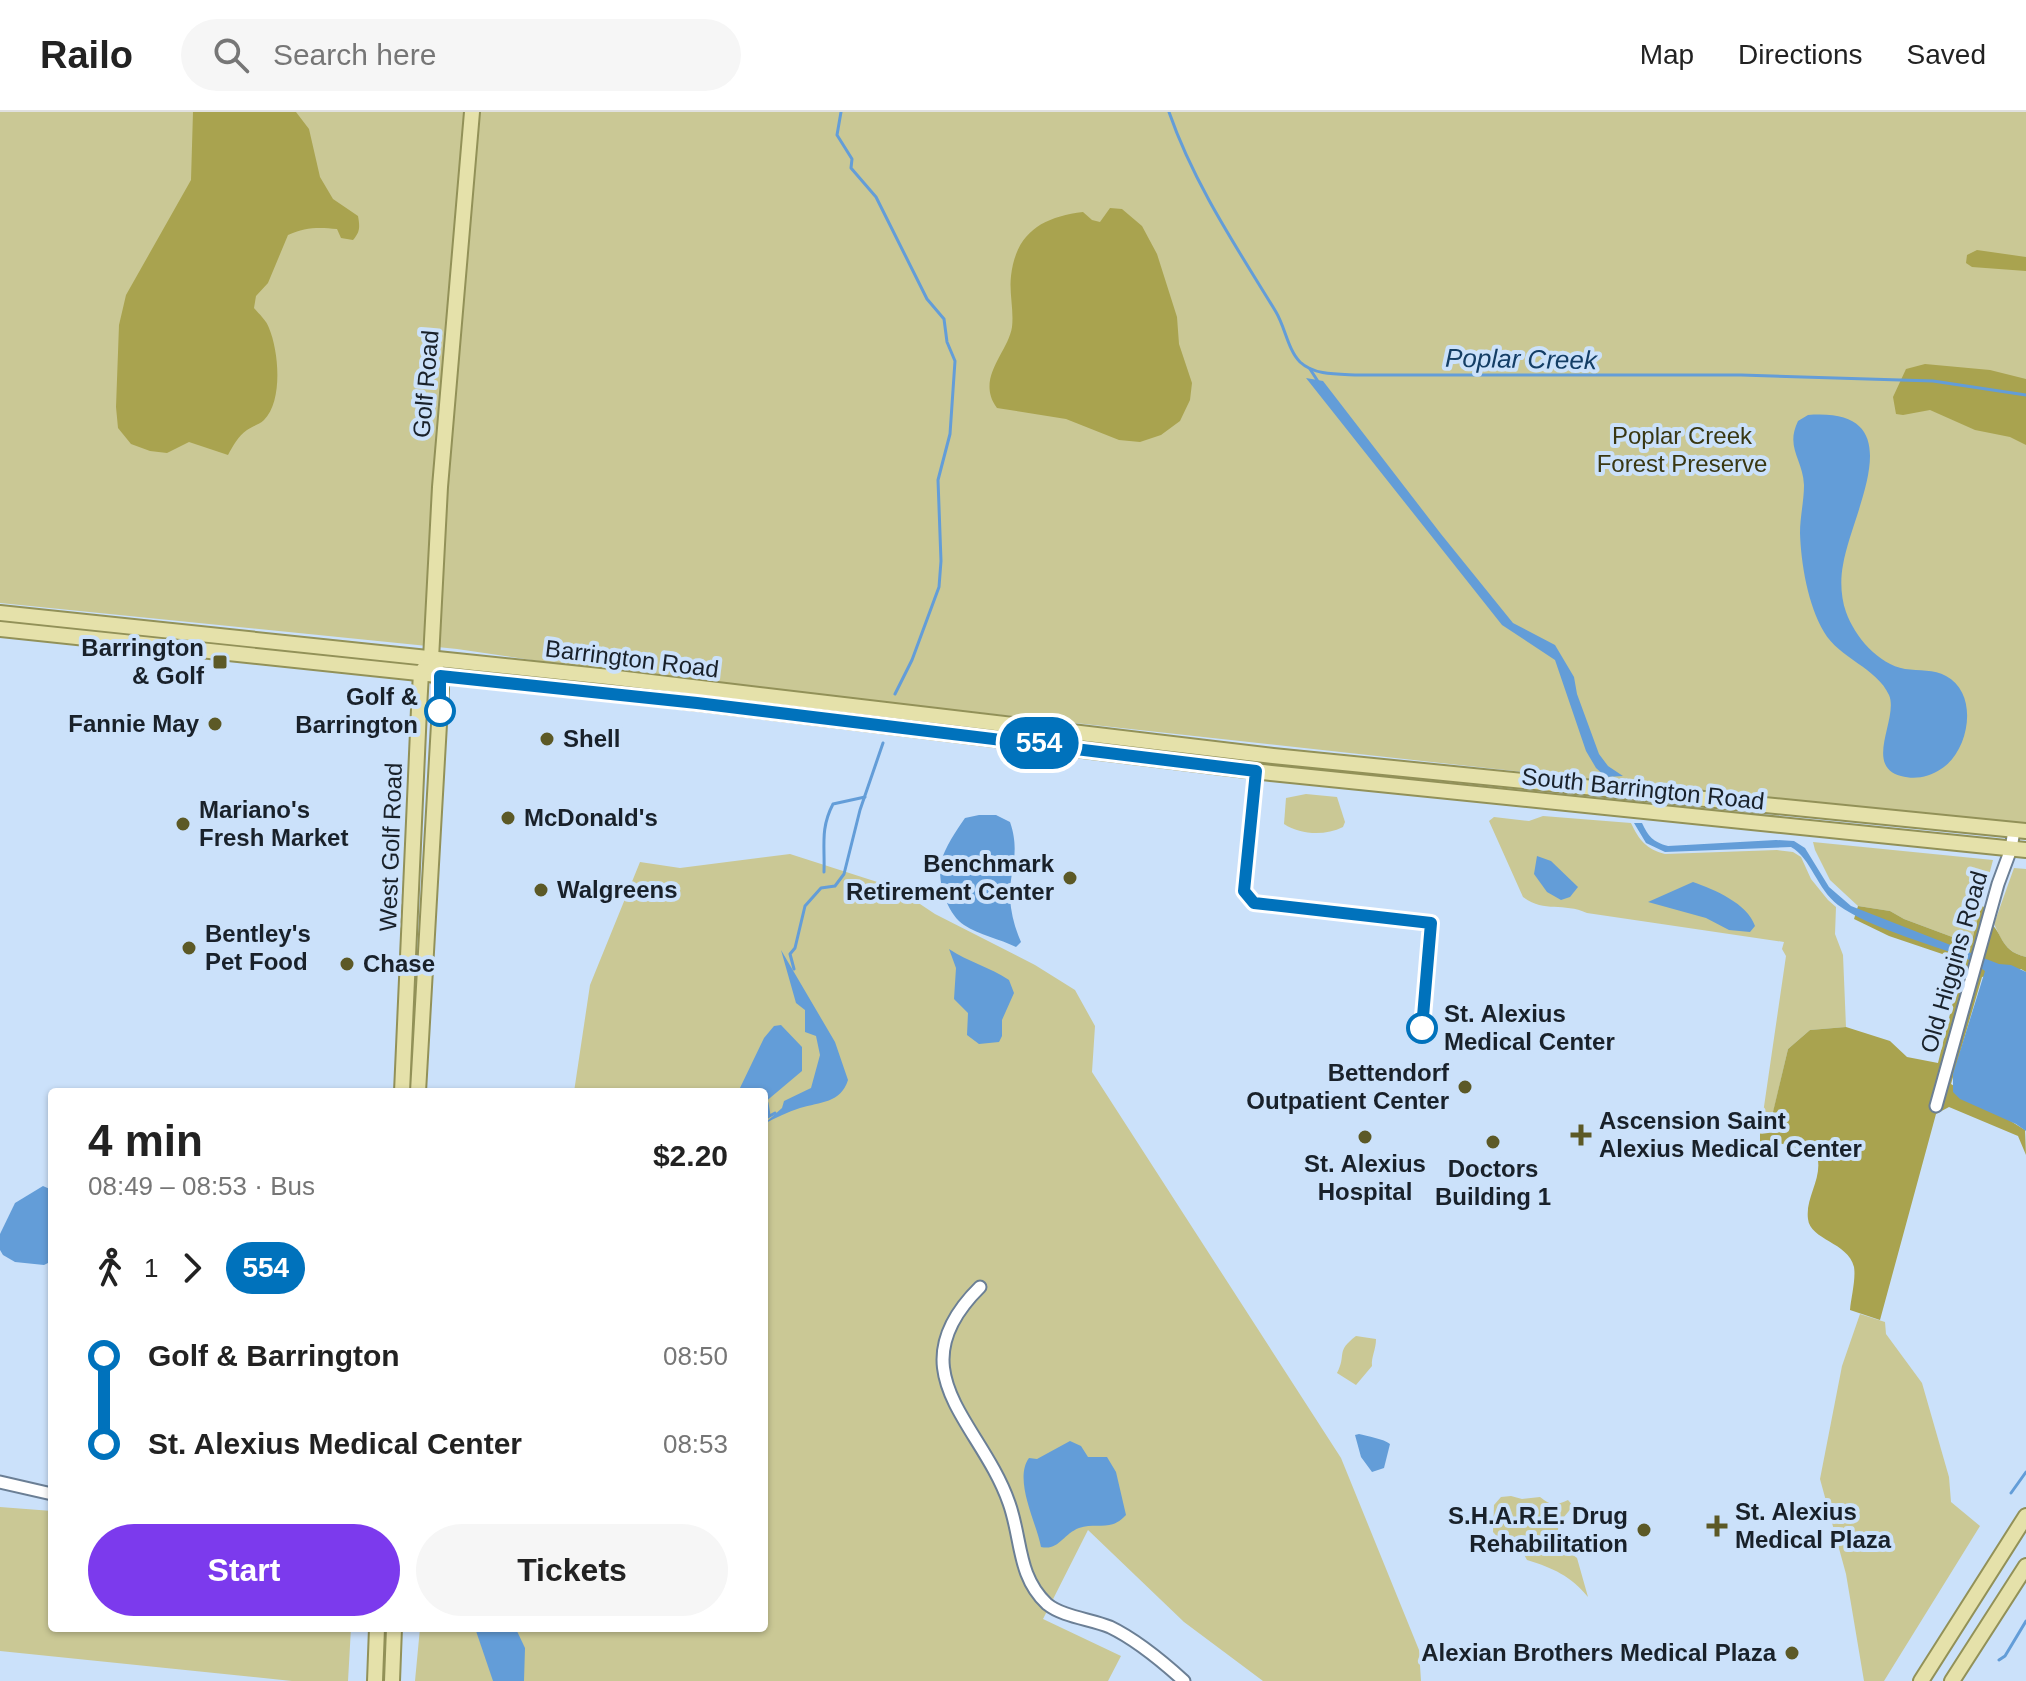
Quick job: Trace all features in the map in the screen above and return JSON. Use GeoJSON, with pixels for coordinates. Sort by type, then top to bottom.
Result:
{"type":"FeatureCollection","features":[{"type":"Feature","properties":{"kind":"main road","name":"Golf Road"},"geometry":{"type":"LineString","coordinates":[[431,659],[440,487],[472,112]]}},
{"type":"Feature","properties":{"kind":"main road","name":"Barrington Road"},"geometry":{"type":"LineString","coordinates":[[0,613],[609,677],[1258,754]]}},
{"type":"Feature","properties":{"kind":"main road","name":"Barrington Road"},"geometry":{"type":"LineString","coordinates":[[0,629],[713,705],[1256,771]]}},
{"type":"Feature","properties":{"kind":"main road"},"geometry":{"type":"LineString","coordinates":[[421,673],[431,659]]}},
{"type":"Feature","properties":{"kind":"main road","name":"West Golf Road"},"geometry":{"type":"LineString","coordinates":[[418,1088],[440,705],[440,676],[431,659]]}},
{"type":"Feature","properties":{"kind":"main road","name":"West Golf Road"},"geometry":{"type":"LineString","coordinates":[[402,1088],[421,673]]}},
{"type":"Feature","properties":{"kind":"main road","name":"South Barrington Road"},"geometry":{"type":"LineString","coordinates":[[1258,754],[2020,831]]}},
{"type":"Feature","properties":{"kind":"main road","name":"South Barrington Road"},"geometry":{"type":"LineString","coordinates":[[1256,771],[2018,849]]}},
{"type":"Feature","properties":{"kind":"main road"},"geometry":{"type":"LineString","coordinates":[[1921,1681],[2026,1516]]}},
{"type":"Feature","properties":{"kind":"main road"},"geometry":{"type":"LineString","coordinates":[[2013,1534],[2026,1547]]}},
{"type":"Feature","properties":{"kind":"main road"},"geometry":{"type":"LineString","coordinates":[[1952,1681],[2026,1566]]}},
{"type":"Feature","properties":{"kind":"main road"},"geometry":{"type":"LineString","coordinates":[[375,1681],[377,1632]]}},
{"type":"Feature","properties":{"kind":"main road"},"geometry":{"type":"LineString","coordinates":[[392,1681],[394,1632]]}},
{"type":"Feature","properties":{"kind":"street","name":"Old Higgins Road"},"geometry":{"type":"LineString","coordinates":[[1936,1106],[1979,951],[2018,849],[2020,831]]}},
{"type":"Feature","properties":{"kind":"street"},"geometry":{"type":"LineString","coordinates":[[980,1287],[961,1306],[949,1325],[944,1343],[945,1373],[952,1402],[987,1455],[1004,1491],[1013,1517],[1022,1567],[1032,1587],[1050,1606],[1111,1628],[1159,1658],[1184,1681]]}},
{"type":"Feature","properties":{"kind":"street"},"geometry":{"type":"LineString","coordinates":[[0,1482],[48,1493]]}},
{"type":"Feature","properties":{"kind":"green space","name":"Poplar Creek Forest Preserve"},"geometry":{"type":"Polygon","coordinates":[[[0,112],[2026,112],[2026,827],[627,674],[457,649],[0,603],[0,112]]]}},
{"type":"Feature","properties":{"kind":"green space"},"geometry":{"type":"Polygon","coordinates":[[[1306,794],[1337,797],[1345,822],[1343,827],[1313,833],[1284,824],[1286,798],[1306,794]]]}},
{"type":"Feature","properties":{"kind":"green space"},"geometry":{"type":"Polygon","coordinates":[[[1543,816],[1631,823],[1644,843],[1665,854],[1777,850],[1793,852],[1801,857],[1811,879],[1836,907],[1835,934],[1843,955],[1846,1027],[1810,1030],[1788,1049],[1769,1130],[1760,1134],[1786,956],[1782,949],[1784,942],[1531,902],[1523,897],[1489,821],[1494,817],[1529,821],[1543,816]]]}},
{"type":"Feature","properties":{"kind":"green space"},"geometry":{"type":"Polygon","coordinates":[[[1813,842],[1993,860],[1971,944],[1890,911],[1858,906],[1830,880],[1813,842]]]}},
{"type":"Feature","properties":{"kind":"green space"},"geometry":{"type":"Polygon","coordinates":[[[790,854],[896,888],[935,914],[1035,965],[1075,990],[1095,1026],[1092,1072],[1341,1458],[1419,1650],[1421,1681],[1263,1681],[1184,1622],[1088,1530],[1043,1619],[1121,1656],[1108,1681],[415,1681],[420,1632],[768,1632],[768,1088],[575,1088],[590,985],[640,862],[680,868],[790,854]]]}},
{"type":"Feature","properties":{"kind":"green space"},"geometry":{"type":"Polygon","coordinates":[[[2014,868],[2026,869],[2026,957],[2009,949],[1994,924],[2014,868]]]}},
{"type":"Feature","properties":{"kind":"green space"},"geometry":{"type":"Polygon","coordinates":[[[1860,1314],[1885,1322],[1886,1334],[1922,1383],[1949,1477],[1951,1502],[1980,1526],[1884,1681],[1864,1681],[1846,1574],[1820,1479],[1842,1366],[1860,1314]]]}},
{"type":"Feature","properties":{"kind":"green space"},"geometry":{"type":"Polygon","coordinates":[[[1356,1336],[1376,1339],[1372,1366],[1356,1385],[1337,1373],[1343,1350],[1356,1336]]]}},
{"type":"Feature","properties":{"kind":"green space"},"geometry":{"type":"Polygon","coordinates":[[[1501,1497],[1522,1499],[1540,1497],[1553,1504],[1568,1500],[1573,1506],[1559,1523],[1556,1542],[1577,1558],[1588,1597],[1568,1578],[1527,1560],[1520,1547],[1503,1543],[1493,1532],[1494,1505],[1501,1497]]]}},
{"type":"Feature","properties":{"kind":"green space"},"geometry":{"type":"Polygon","coordinates":[[[0,1507],[48,1511],[48,1632],[351,1632],[348,1681],[292,1681],[0,1651],[0,1507]]]}},
{"type":"Feature","properties":{"kind":"shaded area"},"geometry":{"type":"Polygon","coordinates":[[[193,112],[296,112],[309,129],[320,177],[333,199],[358,216],[359,223],[353,240],[341,238],[337,229],[330,228],[306,229],[288,235],[268,283],[256,296],[254,308],[268,325],[275,350],[277,389],[274,401],[264,420],[241,435],[228,455],[189,442],[167,453],[150,451],[131,444],[118,428],[119,325],[126,295],[191,180],[193,112]]]}},
{"type":"Feature","properties":{"kind":"shaded area"},"geometry":{"type":"Polygon","coordinates":[[[1110,208],[1122,209],[1142,226],[1157,254],[1177,317],[1179,344],[1192,383],[1190,400],[1180,421],[1161,435],[1140,442],[1119,440],[1066,419],[997,408],[991,397],[991,376],[1012,327],[1011,276],[1014,261],[1025,238],[1044,223],[1069,214],[1083,212],[1100,222],[1110,208]]]}},
{"type":"Feature","properties":{"kind":"shaded area"},"geometry":{"type":"Polygon","coordinates":[[[1977,250],[2026,257],[2026,271],[1972,267],[1966,263],[1967,255],[1977,250]]]}},
{"type":"Feature","properties":{"kind":"shaded area"},"geometry":{"type":"Polygon","coordinates":[[[1925,364],[1990,370],[2026,379],[2026,445],[2010,437],[1975,430],[1930,410],[1896,414],[1893,397],[1906,369],[1925,364]]]}},
{"type":"Feature","properties":{"kind":"shaded area"},"geometry":{"type":"Polygon","coordinates":[[[1858,906],[1890,911],[1971,944],[1981,906],[1988,908],[1985,919],[2010,950],[2026,957],[2026,972],[2021,969],[1982,977],[1951,1084],[2025,1130],[2026,1155],[2018,1136],[1949,1107],[1936,1114],[1880,1320],[1850,1310],[1854,1267],[1845,1252],[1810,1226],[1809,1202],[1818,1170],[1816,1153],[1779,1143],[1760,1146],[1760,1134],[1768,1133],[1788,1049],[1810,1030],[1846,1027],[1890,1041],[1907,1057],[1938,1063],[1963,961],[1889,936],[1854,919],[1858,906]]]}},
{"type":"Feature","properties":{"kind":"water"},"geometry":{"type":"Polygon","coordinates":[[[1306,378],[1323,381],[1513,623],[1555,645],[1574,677],[1599,754],[1608,766],[1623,776],[1606,777],[1596,768],[1586,751],[1555,660],[1502,625],[1306,378]]]}},
{"type":"Feature","properties":{"kind":"water"},"geometry":{"type":"Polygon","coordinates":[[[1808,415],[1841,417],[1860,427],[1869,444],[1864,491],[1842,571],[1842,595],[1850,621],[1869,648],[1886,662],[1905,669],[1931,671],[1946,676],[1957,684],[1964,696],[1967,723],[1958,750],[1951,761],[1927,776],[1906,777],[1890,771],[1884,762],[1883,752],[1890,716],[1889,695],[1876,677],[1831,641],[1814,610],[1802,558],[1800,533],[1804,485],[1793,439],[1798,421],[1808,415]]]}},
{"type":"Feature","properties":{"kind":"water"},"geometry":{"type":"Polygon","coordinates":[[[996,815],[1010,822],[1015,853],[1010,899],[1021,942],[1016,947],[964,925],[948,906],[942,888],[941,862],[948,845],[965,818],[996,815]]]}},
{"type":"Feature","properties":{"kind":"water"},"geometry":{"type":"Polygon","coordinates":[[[1634,823],[1642,823],[1652,838],[1668,846],[1794,841],[1805,848],[1829,887],[1851,906],[2026,972],[2026,1131],[1960,1099],[1953,1092],[1953,1074],[1985,971],[1966,958],[1883,928],[1838,905],[1804,858],[1791,847],[1665,852],[1646,843],[1634,823]]]}},
{"type":"Feature","properties":{"kind":"water"},"geometry":{"type":"Polygon","coordinates":[[[1537,856],[1551,861],[1578,887],[1570,897],[1561,900],[1547,892],[1534,874],[1537,856]]]}},
{"type":"Feature","properties":{"kind":"water"},"geometry":{"type":"Polygon","coordinates":[[[1693,882],[1738,904],[1755,926],[1750,932],[1729,930],[1706,918],[1648,902],[1693,882]]]}},
{"type":"Feature","properties":{"kind":"water"},"geometry":{"type":"Polygon","coordinates":[[[949,949],[1009,980],[1014,993],[1002,1020],[999,1042],[979,1044],[967,1035],[968,1013],[954,999],[956,968],[949,949]]]}},
{"type":"Feature","properties":{"kind":"water"},"geometry":{"type":"Polygon","coordinates":[[[781,950],[835,1042],[848,1080],[845,1088],[835,1097],[768,1122],[782,1108],[784,1101],[811,1088],[820,1055],[816,1036],[805,1032],[805,1010],[796,1003],[781,950]]]}},
{"type":"Feature","properties":{"kind":"water"},"geometry":{"type":"Polygon","coordinates":[[[781,1025],[802,1047],[802,1071],[768,1100],[768,1088],[740,1088],[764,1038],[774,1026],[781,1025]]]}},
{"type":"Feature","properties":{"kind":"water"},"geometry":{"type":"Polygon","coordinates":[[[43,1186],[48,1188],[48,1263],[15,1262],[0,1250],[0,1234],[15,1203],[43,1186]]]}},
{"type":"Feature","properties":{"kind":"water"},"geometry":{"type":"Polygon","coordinates":[[[1355,1435],[1390,1444],[1384,1468],[1372,1472],[1361,1457],[1355,1435]]]}},
{"type":"Feature","properties":{"kind":"water"},"geometry":{"type":"Polygon","coordinates":[[[1070,1441],[1081,1446],[1088,1457],[1107,1457],[1116,1472],[1126,1515],[1109,1525],[1079,1528],[1052,1547],[1041,1547],[1025,1490],[1025,1467],[1029,1458],[1037,1459],[1070,1441]]]}},
{"type":"Feature","properties":{"kind":"water"},"geometry":{"type":"Polygon","coordinates":[[[476,1632],[517,1632],[525,1648],[524,1681],[493,1681],[476,1632]]]}},
{"type":"Feature","properties":{"kind":"waterway"},"geometry":{"type":"LineString","coordinates":[[841,112],[837,135],[852,159],[851,168],[876,197],[927,299],[944,319],[947,342],[955,361],[950,434],[938,480],[939,587],[912,660],[895,694]]}},
{"type":"Feature","properties":{"kind":"waterway","name":"Poplar Creek"},"geometry":{"type":"LineString","coordinates":[[1169,112],[1191,165],[1276,312],[1292,351],[1300,362],[1313,370],[1359,375],[1741,375],[1933,381],[2026,395]]}},
{"type":"Feature","properties":{"kind":"waterway"},"geometry":{"type":"LineString","coordinates":[[1310,369],[1319,383]]}},
{"type":"Feature","properties":{"kind":"waterway"},"geometry":{"type":"LineString","coordinates":[[794,969],[790,954],[795,948],[805,906],[821,888],[835,886],[844,874],[860,810],[883,743]]}},
{"type":"Feature","properties":{"kind":"waterway"},"geometry":{"type":"LineString","coordinates":[[824,872],[825,830],[833,804],[865,797]]}},
{"type":"Feature","properties":{"kind":"waterway"},"geometry":{"type":"LineString","coordinates":[[768,1109],[769,1115]]}},
{"type":"Feature","properties":{"kind":"waterway"},"geometry":{"type":"LineString","coordinates":[[768,1117],[775,1113]]}},
{"type":"Feature","properties":{"kind":"waterway"},"geometry":{"type":"LineString","coordinates":[[2011,1493],[2026,1472]]}},
{"type":"Feature","properties":{"kind":"waterway"},"geometry":{"type":"LineString","coordinates":[[1999,1660],[2005,1656],[2026,1621]]}},
{"type":"Feature","properties":{"kind":"bus line","name":"554"},"geometry":{"type":"LineString","coordinates":[[440,711],[440,676],[697,703],[1256,771],[1244,891],[1254,903],[1431,923],[1422,1028]]}},
{"type":"Feature","properties":{"kind":"place","name":"Barrington & Golf"},"geometry":{"type":"Point","coordinates":[220,662]}},
{"type":"Feature","properties":{"kind":"place","name":"Golf & Barrington"},"geometry":{"type":"Point","coordinates":[440,711]}},
{"type":"Feature","properties":{"kind":"place","name":"Fannie May"},"geometry":{"type":"Point","coordinates":[215,724]}},
{"type":"Feature","properties":{"kind":"place","name":"Shell"},"geometry":{"type":"Point","coordinates":[547,739]}},
{"type":"Feature","properties":{"kind":"place","name":"McDonald's"},"geometry":{"type":"Point","coordinates":[508,818]}},
{"type":"Feature","properties":{"kind":"place","name":"Mariano's Fresh Market"},"geometry":{"type":"Point","coordinates":[183,824]}},
{"type":"Feature","properties":{"kind":"place","name":"Benchmark Retirement Center"},"geometry":{"type":"Point","coordinates":[1070,878]}},
{"type":"Feature","properties":{"kind":"place","name":"Walgreens"},"geometry":{"type":"Point","coordinates":[541,890]}},
{"type":"Feature","properties":{"kind":"place","name":"Bentley's Pet Food"},"geometry":{"type":"Point","coordinates":[189,948]}},
{"type":"Feature","properties":{"kind":"place","name":"Chase"},"geometry":{"type":"Point","coordinates":[347,964]}},
{"type":"Feature","properties":{"kind":"place","name":"St. Alexius Medical Center"},"geometry":{"type":"Point","coordinates":[1422,1028]}},
{"type":"Feature","properties":{"kind":"place","name":"Bettendorf Outpatient Center"},"geometry":{"type":"Point","coordinates":[1465,1087]}},
{"type":"Feature","properties":{"kind":"place","name":"Ascension Saint Alexius Medical Center"},"geometry":{"type":"Point","coordinates":[1581,1135]}},
{"type":"Feature","properties":{"kind":"place","name":"St. Alexius Hospital"},"geometry":{"type":"Point","coordinates":[1365,1137]}},
{"type":"Feature","properties":{"kind":"place","name":"Doctors Building 1"},"geometry":{"type":"Point","coordinates":[1493,1142]}},
{"type":"Feature","properties":{"kind":"place","name":"St. Alexius Medical Plaza"},"geometry":{"type":"Point","coordinates":[1717,1526]}},
{"type":"Feature","properties":{"kind":"place","name":"S.H.A.R.E. Drug Rehabilitation"},"geometry":{"type":"Point","coordinates":[1644,1530]}},
{"type":"Feature","properties":{"kind":"place","name":"Alexian Brothers Medical Plaza"},"geometry":{"type":"Point","coordinates":[1792,1653]}}]}
